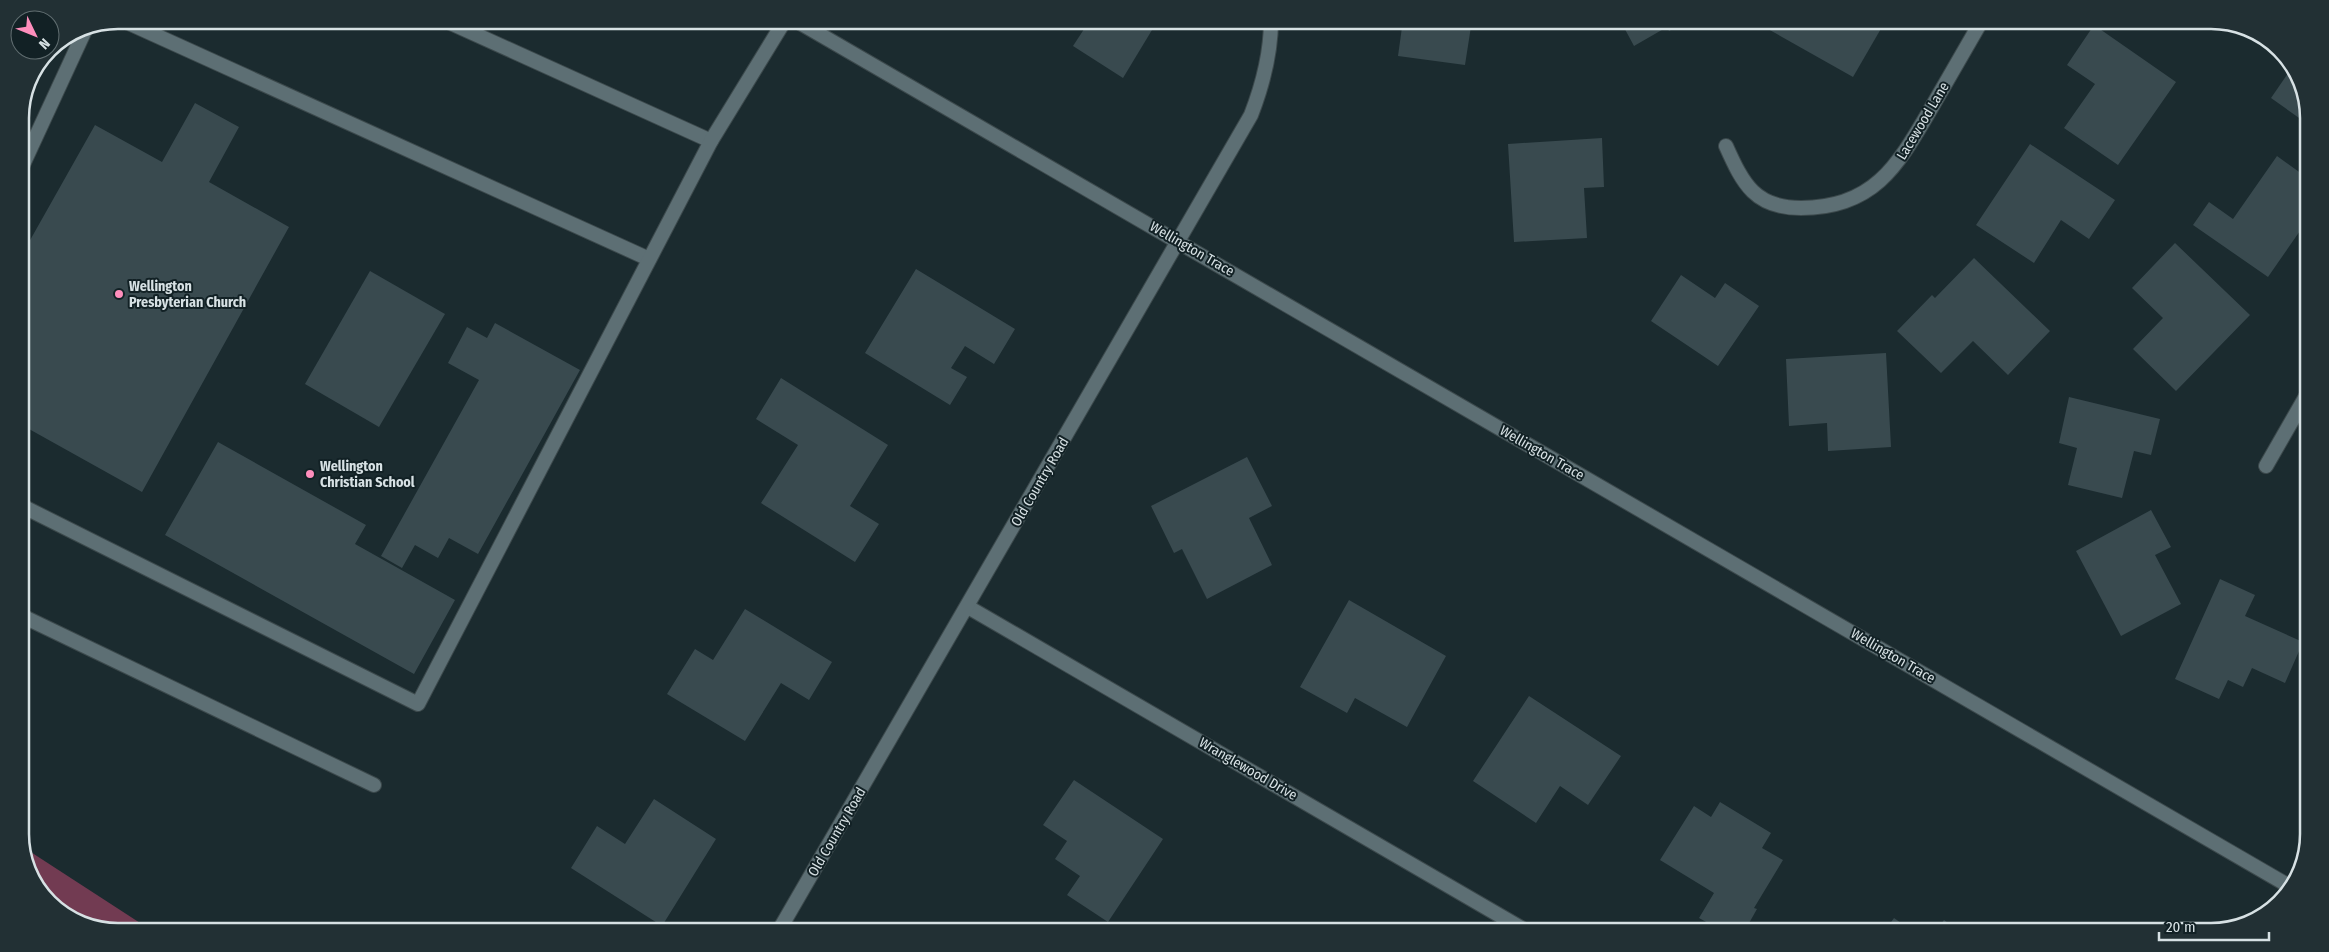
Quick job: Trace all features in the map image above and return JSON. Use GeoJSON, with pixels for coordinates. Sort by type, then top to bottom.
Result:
{"type":"FeatureCollection","features":[{"type":"Feature","properties":{"kind":"street"},"geometry":{"type":"LineString","coordinates":[[142,29],[650,259]]}},
{"type":"Feature","properties":{"kind":"street"},"geometry":{"type":"LineString","coordinates":[[464,29],[711,141]]}},
{"type":"Feature","properties":{"kind":"street"},"geometry":{"type":"LineString","coordinates":[[29,510],[418,704],[711,141],[779,29]]}},
{"type":"Feature","properties":{"kind":"street","name":"Wellington Trace"},"geometry":{"type":"LineString","coordinates":[[811,29],[2285,883]]}},
{"type":"Feature","properties":{"kind":"street","name":"Old Country Road"},"geometry":{"type":"LineString","coordinates":[[783,923],[1251,115],[1261,88],[1268,60],[1271,29]]}},
{"type":"Feature","properties":{"kind":"street","name":"Lacewood Lane"},"geometry":{"type":"LineString","coordinates":[[1726,146],[1741,180],[1764,202],[1791,208],[1819,208],[1854,198],[1871,189],[1892,171],[1906,151],[1977,29]]}},
{"type":"Feature","properties":{"kind":"street"},"geometry":{"type":"LineString","coordinates":[[29,152],[82,37]]}},
{"type":"Feature","properties":{"kind":"street"},"geometry":{"type":"LineString","coordinates":[[2266,466],[2300,407]]}},
{"type":"Feature","properties":{"kind":"street","name":"Wranglewood Drive"},"geometry":{"type":"LineString","coordinates":[[968,606],[1513,923]]}},
{"type":"Feature","properties":{"kind":"street"},"geometry":{"type":"LineString","coordinates":[[29,619],[374,785]]}},
{"type":"Feature","properties":{"kind":"shaded area"},"geometry":{"type":"Polygon","coordinates":[[[30,852],[140,923],[101,922],[89,919],[73,911],[47,888],[33,863],[30,852]]]}},
{"type":"Feature","properties":{"kind":"building"},"geometry":{"type":"Polygon","coordinates":[[[1084,29],[1153,29],[1123,78],[1073,46],[1084,29]]]}},
{"type":"Feature","properties":{"kind":"building"},"geometry":{"type":"Polygon","coordinates":[[[1402,29],[1471,29],[1465,65],[1398,56],[1402,29]]]}},
{"type":"Feature","properties":{"kind":"building"},"geometry":{"type":"Polygon","coordinates":[[[1625,29],[1664,29],[1634,46],[1625,29]]]}},
{"type":"Feature","properties":{"kind":"building"},"geometry":{"type":"Polygon","coordinates":[[[1768,29],[1881,29],[1853,77],[1768,29]]]}},
{"type":"Feature","properties":{"kind":"building"},"geometry":{"type":"Polygon","coordinates":[[[2091,29],[2100,29],[2176,82],[2118,165],[2064,128],[2095,84],[2067,65],[2091,29]]]}},
{"type":"Feature","properties":{"kind":"building"},"geometry":{"type":"Polygon","coordinates":[[[2288,74],[2296,89],[2300,119],[2271,98],[2288,74]]]}},
{"type":"Feature","properties":{"kind":"building"},"geometry":{"type":"Polygon","coordinates":[[[195,103],[239,127],[209,182],[289,227],[142,492],[29,429],[29,242],[95,125],[162,162],[195,103]]]}},
{"type":"Feature","properties":{"kind":"building"},"geometry":{"type":"Polygon","coordinates":[[[1602,138],[1604,187],[1584,188],[1587,238],[1514,242],[1508,144],[1602,138]]]}},
{"type":"Feature","properties":{"kind":"building"},"geometry":{"type":"Polygon","coordinates":[[[2030,144],[2115,200],[2089,239],[2061,220],[2034,263],[1976,225],[2030,144]]]}},
{"type":"Feature","properties":{"kind":"building"},"geometry":{"type":"Polygon","coordinates":[[[2277,156],[2300,173],[2300,231],[2268,277],[2193,225],[2209,202],[2233,219],[2277,156]]]}},
{"type":"Feature","properties":{"kind":"building"},"geometry":{"type":"Polygon","coordinates":[[[2175,243],[2250,315],[2176,391],[2133,349],[2163,318],[2132,288],[2175,243]]]}},
{"type":"Feature","properties":{"kind":"building"},"geometry":{"type":"Polygon","coordinates":[[[1974,258],[2050,331],[2008,375],[1973,341],[1941,373],[1897,331],[1932,295],[1935,298],[1974,258]]]}},
{"type":"Feature","properties":{"kind":"building"},"geometry":{"type":"Polygon","coordinates":[[[916,269],[1015,329],[994,364],[965,346],[951,368],[967,377],[950,405],[865,353],[916,269]]]}},
{"type":"Feature","properties":{"kind":"building"},"geometry":{"type":"Polygon","coordinates":[[[370,271],[445,314],[379,427],[305,384],[370,271]]]}},
{"type":"Feature","properties":{"kind":"building"},"geometry":{"type":"Polygon","coordinates":[[[1681,275],[1715,298],[1725,283],[1759,306],[1718,366],[1651,321],[1681,275]]]}},
{"type":"Feature","properties":{"kind":"building"},"geometry":{"type":"Polygon","coordinates":[[[495,323],[580,370],[478,554],[449,538],[438,558],[415,545],[402,568],[381,556],[479,380],[448,363],[467,327],[487,338],[495,323]]]}},
{"type":"Feature","properties":{"kind":"building"},"geometry":{"type":"Polygon","coordinates":[[[1886,353],[1891,447],[1828,451],[1827,423],[1789,426],[1786,359],[1886,353]]]}},
{"type":"Feature","properties":{"kind":"building"},"geometry":{"type":"Polygon","coordinates":[[[781,378],[888,445],[850,506],[879,524],[855,562],[761,503],[798,445],[756,419],[781,378]]]}},
{"type":"Feature","properties":{"kind":"building"},"geometry":{"type":"Polygon","coordinates":[[[2069,397],[2160,419],[2151,455],[2134,451],[2122,498],[2068,485],[2077,448],[2059,443],[2069,397]]]}},
{"type":"Feature","properties":{"kind":"building"},"geometry":{"type":"Polygon","coordinates":[[[218,442],[366,525],[355,544],[455,600],[414,674],[165,535],[218,442]]]}},
{"type":"Feature","properties":{"kind":"building"},"geometry":{"type":"Polygon","coordinates":[[[1247,457],[1272,506],[1249,518],[1272,565],[1207,599],[1182,549],[1174,553],[1151,506],[1247,457]]]}},
{"type":"Feature","properties":{"kind":"building"},"geometry":{"type":"Polygon","coordinates":[[[2151,510],[2171,547],[2155,555],[2181,604],[2121,636],[2076,551],[2151,510]]]}},
{"type":"Feature","properties":{"kind":"building"},"geometry":{"type":"Polygon","coordinates":[[[2220,579],[2255,595],[2245,616],[2300,641],[2300,649],[2285,683],[2252,668],[2243,687],[2228,680],[2219,699],[2175,679],[2220,579]]]}},
{"type":"Feature","properties":{"kind":"building"},"geometry":{"type":"Polygon","coordinates":[[[1349,600],[1446,656],[1407,727],[1355,698],[1347,713],[1300,687],[1349,600]]]}},
{"type":"Feature","properties":{"kind":"building"},"geometry":{"type":"Polygon","coordinates":[[[745,609],[832,662],[809,700],[781,683],[745,741],[667,694],[695,649],[713,660],[745,609]]]}},
{"type":"Feature","properties":{"kind":"building"},"geometry":{"type":"Polygon","coordinates":[[[1529,696],[1621,756],[1588,805],[1560,786],[1536,823],[1473,781],[1529,696]]]}},
{"type":"Feature","properties":{"kind":"building"},"geometry":{"type":"Polygon","coordinates":[[[1074,780],[1163,839],[1108,922],[1067,895],[1080,876],[1055,859],[1067,841],[1043,825],[1074,780]]]}},
{"type":"Feature","properties":{"kind":"building"},"geometry":{"type":"Polygon","coordinates":[[[654,799],[716,839],[664,923],[657,923],[571,868],[597,826],[625,844],[654,799]]]}},
{"type":"Feature","properties":{"kind":"building"},"geometry":{"type":"Polygon","coordinates":[[[1720,802],[1771,833],[1762,848],[1783,860],[1754,908],[1757,909],[1749,923],[1708,923],[1699,918],[1714,893],[1660,860],[1694,806],[1711,817],[1720,802]]]}},
{"type":"Feature","properties":{"kind":"building"},"geometry":{"type":"Polygon","coordinates":[[[1894,918],[1901,923],[1890,923],[1894,918]]]}},
{"type":"Feature","properties":{"kind":"place","name":"Wellington Presbyterian Church"},"geometry":{"type":"Point","coordinates":[119,294]}},
{"type":"Feature","properties":{"kind":"place","name":"Wellington Christian School"},"geometry":{"type":"Point","coordinates":[310,474]}}]}
